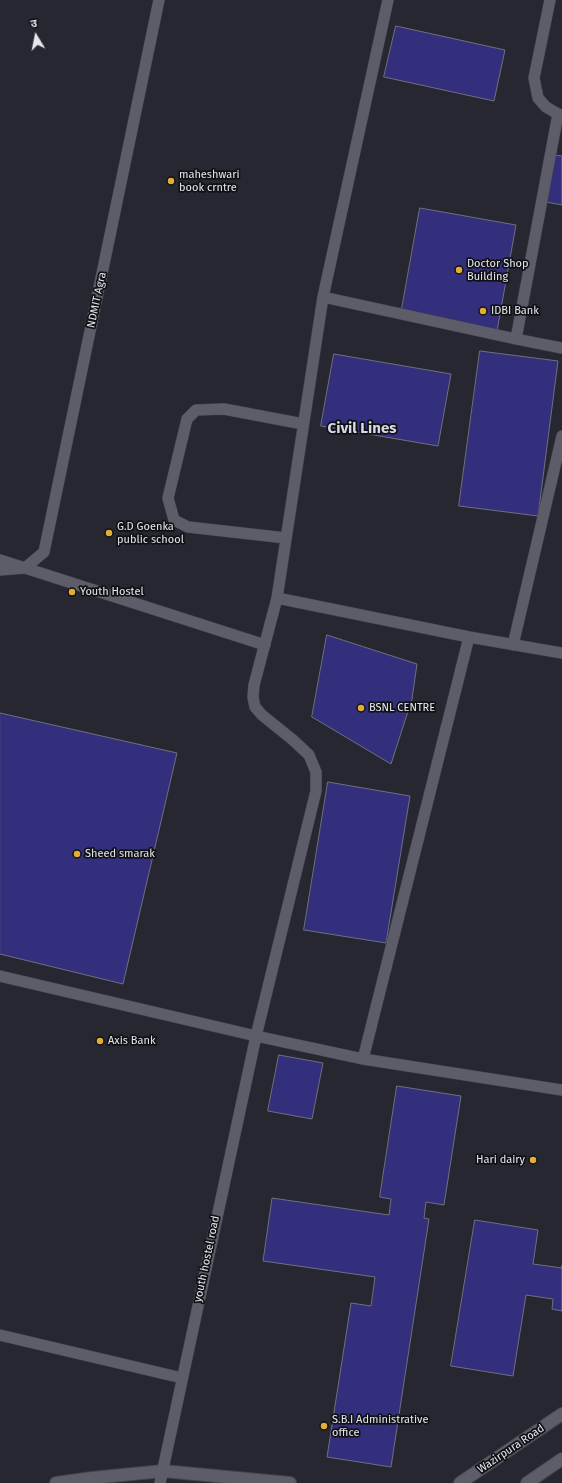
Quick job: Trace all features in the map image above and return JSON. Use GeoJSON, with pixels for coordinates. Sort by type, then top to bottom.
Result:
{"type":"FeatureCollection","features":[{"type":"Feature","properties":{"kind":"main road","name":"Wazirpura Road"},"geometry":{"type":"LineString","coordinates":[[460,1483],[562,1414]]}},
{"type":"Feature","properties":{"kind":"main road"},"geometry":{"type":"LineString","coordinates":[[527,1483],[562,1459]]}},
{"type":"Feature","properties":{"kind":"main road"},"geometry":{"type":"LineString","coordinates":[[56,1483],[162,1471],[290,1483]]}},
{"type":"Feature","properties":{"kind":"lane","name":"NDMIT Agra"},"geometry":{"type":"LineString","coordinates":[[25,568],[44,552],[159,0]]}},
{"type":"Feature","properties":{"kind":"lane","name":"youth hostel road"},"geometry":{"type":"LineString","coordinates":[[160,1483],[256,1036],[316,791],[316,772],[310,755],[262,715],[255,707],[253,697],[254,685],[277,598],[322,297],[388,0]]}},
{"type":"Feature","properties":{"kind":"lane"},"geometry":{"type":"LineString","coordinates":[[516,340],[560,114],[546,107],[538,98],[534,78],[550,0]]}},
{"type":"Feature","properties":{"kind":"lane"},"geometry":{"type":"LineString","coordinates":[[322,297],[516,340],[562,348]]}},
{"type":"Feature","properties":{"kind":"lane"},"geometry":{"type":"LineString","coordinates":[[286,538],[188,527],[174,520],[168,498],[187,419],[196,410],[224,409],[303,424]]}},
{"type":"Feature","properties":{"kind":"lane"},"geometry":{"type":"LineString","coordinates":[[513,645],[562,436]]}},
{"type":"Feature","properties":{"kind":"lane"},"geometry":{"type":"LineString","coordinates":[[0,560],[265,645]]}},
{"type":"Feature","properties":{"kind":"lane"},"geometry":{"type":"LineString","coordinates":[[0,570],[25,568]]}},
{"type":"Feature","properties":{"kind":"lane"},"geometry":{"type":"LineString","coordinates":[[277,598],[513,645],[562,653]]}},
{"type":"Feature","properties":{"kind":"lane"},"geometry":{"type":"LineString","coordinates":[[363,1059],[469,636]]}},
{"type":"Feature","properties":{"kind":"lane"},"geometry":{"type":"LineString","coordinates":[[0,976],[256,1036],[363,1059],[562,1090]]}},
{"type":"Feature","properties":{"kind":"lane"},"geometry":{"type":"LineString","coordinates":[[0,1335],[182,1378]]}},
{"type":"Feature","properties":{"kind":"building"},"geometry":{"type":"Polygon","coordinates":[[[396,26],[505,50],[494,101],[384,77],[396,26]]]}},
{"type":"Feature","properties":{"kind":"building"},"geometry":{"type":"Polygon","coordinates":[[[555,155],[562,156],[562,205],[546,202],[555,155]]]}},
{"type":"Feature","properties":{"kind":"building","name":"Doctor Shop Building"},"geometry":{"type":"Polygon","coordinates":[[[420,208],[516,225],[497,331],[401,314],[420,208]]]}},
{"type":"Feature","properties":{"kind":"building"},"geometry":{"type":"Polygon","coordinates":[[[480,351],[558,361],[538,516],[459,506],[480,351]]]}},
{"type":"Feature","properties":{"kind":"building"},"geometry":{"type":"Polygon","coordinates":[[[334,354],[451,374],[438,446],[321,426],[334,354]]]}},
{"type":"Feature","properties":{"kind":"building","name":"BSNL CENTRE"},"geometry":{"type":"Polygon","coordinates":[[[327,635],[417,664],[412,699],[391,764],[312,717],[327,635]]]}},
{"type":"Feature","properties":{"kind":"building","name":"Sheed smarak"},"geometry":{"type":"Polygon","coordinates":[[[0,713],[177,753],[123,984],[0,954],[0,713]]]}},
{"type":"Feature","properties":{"kind":"building"},"geometry":{"type":"Polygon","coordinates":[[[328,782],[410,796],[386,943],[304,930],[328,782]]]}},
{"type":"Feature","properties":{"kind":"building"},"geometry":{"type":"Polygon","coordinates":[[[279,1055],[323,1063],[312,1119],[268,1111],[279,1055]]]}},
{"type":"Feature","properties":{"kind":"building"},"geometry":{"type":"Polygon","coordinates":[[[397,1086],[461,1096],[444,1205],[426,1202],[424,1218],[429,1219],[391,1467],[327,1457],[351,1303],[371,1306],[375,1277],[263,1261],[272,1198],[389,1215],[391,1199],[380,1197],[397,1086]]]}},
{"type":"Feature","properties":{"kind":"building"},"geometry":{"type":"Polygon","coordinates":[[[475,1220],[538,1230],[533,1264],[562,1268],[562,1311],[552,1309],[553,1299],[526,1295],[513,1376],[451,1366],[475,1220]]]}},
{"type":"Feature","properties":{"kind":"place","name":"maheshwari book crntre"},"geometry":{"type":"Point","coordinates":[171,181]}},
{"type":"Feature","properties":{"kind":"place","name":"Doctor Shop Building"},"geometry":{"type":"Point","coordinates":[459,270]}},
{"type":"Feature","properties":{"kind":"place","name":"IDBI Bank"},"geometry":{"type":"Point","coordinates":[483,311]}},
{"type":"Feature","properties":{"kind":"place","name":"G.D Goenka public school"},"geometry":{"type":"Point","coordinates":[109,533]}},
{"type":"Feature","properties":{"kind":"place","name":"Youth Hostel"},"geometry":{"type":"Point","coordinates":[72,592]}},
{"type":"Feature","properties":{"kind":"place","name":"BSNL CENTRE"},"geometry":{"type":"Point","coordinates":[361,708]}},
{"type":"Feature","properties":{"kind":"place","name":"Sheed smarak"},"geometry":{"type":"Point","coordinates":[77,854]}},
{"type":"Feature","properties":{"kind":"place","name":"Axis Bank"},"geometry":{"type":"Point","coordinates":[100,1041]}},
{"type":"Feature","properties":{"kind":"place","name":"Hari dairy"},"geometry":{"type":"Point","coordinates":[533,1160]}},
{"type":"Feature","properties":{"kind":"place","name":"S.B.I Administrative office"},"geometry":{"type":"Point","coordinates":[324,1426]}},
{"type":"Feature","properties":{"kind":"district","name":"Civil Lines"},"geometry":{"type":"Point","coordinates":[362,429]}}]}
